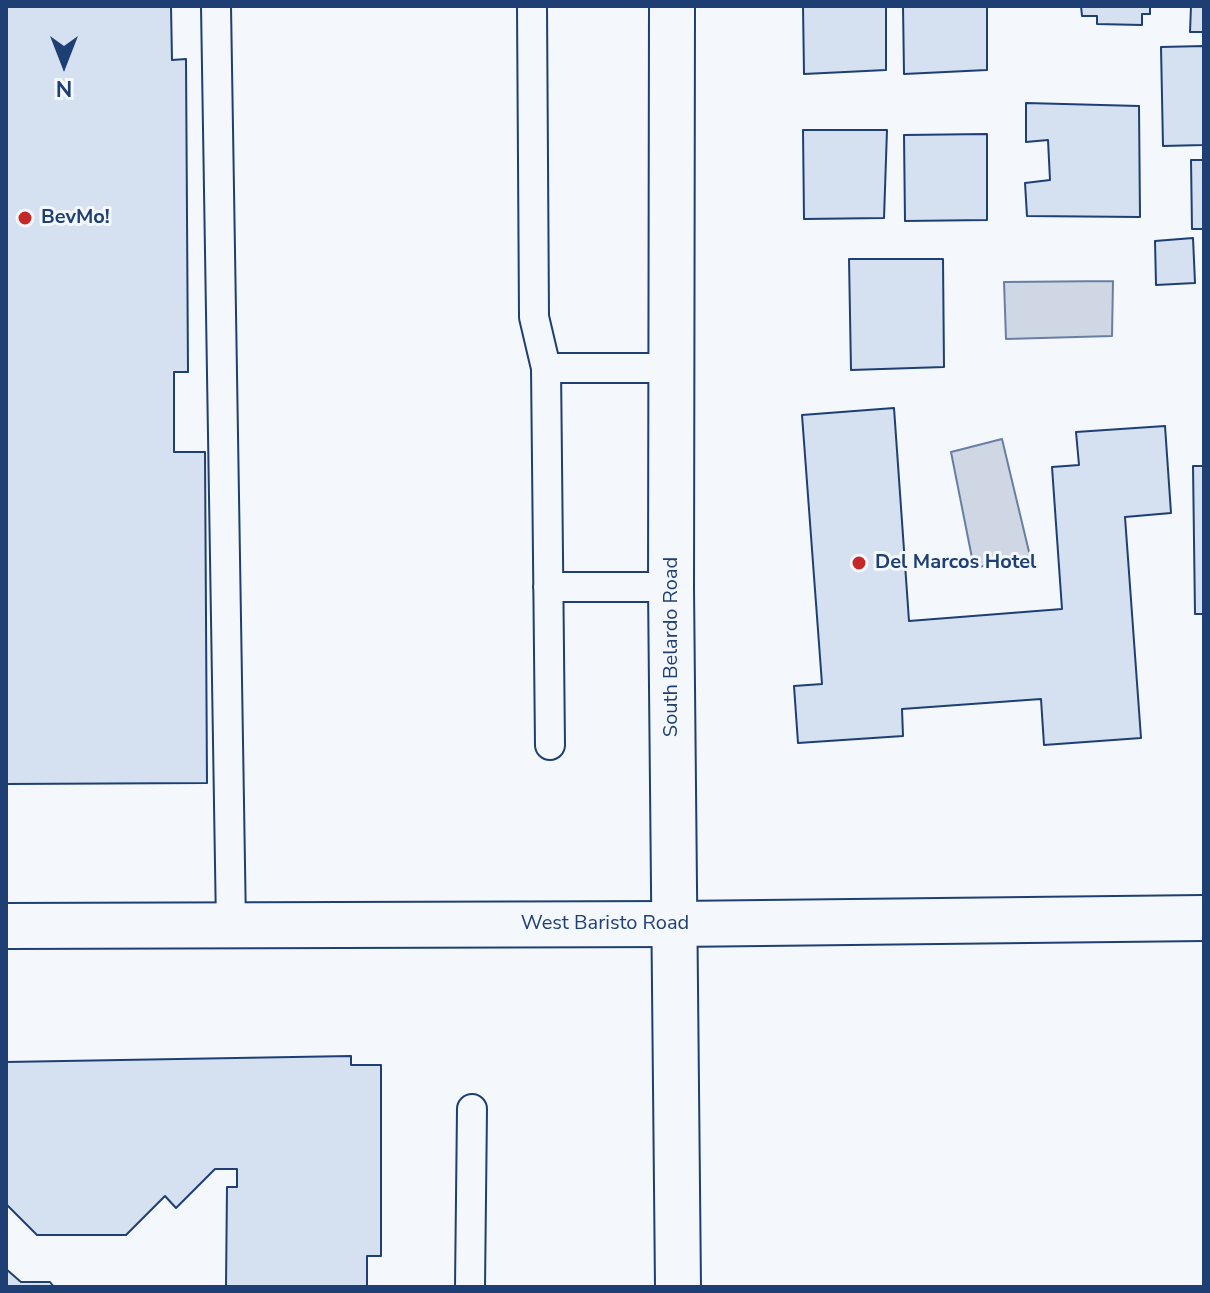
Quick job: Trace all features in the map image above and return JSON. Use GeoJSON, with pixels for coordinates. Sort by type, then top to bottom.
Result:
{"type":"FeatureCollection","features":[{"type":"Feature","properties":{"kind":"street","name":"South Belardo Road"},"geometry":{"type":"LineString","coordinates":[[672,6],[671,587],[678,1287]]}},
{"type":"Feature","properties":{"kind":"street","name":"West Baristo Road"},"geometry":{"type":"LineString","coordinates":[[6,926],[675,924],[1204,918]]}},
{"type":"Feature","properties":{"kind":"lane"},"geometry":{"type":"LineString","coordinates":[[216,6],[231,925]]}},
{"type":"Feature","properties":{"kind":"lane"},"geometry":{"type":"LineString","coordinates":[[532,6],[534,317],[546,368],[550,745]]}},
{"type":"Feature","properties":{"kind":"lane"},"geometry":{"type":"LineString","coordinates":[[546,368],[672,368]]}},
{"type":"Feature","properties":{"kind":"lane"},"geometry":{"type":"LineString","coordinates":[[548,587],[671,587]]}},
{"type":"Feature","properties":{"kind":"lane"},"geometry":{"type":"LineString","coordinates":[[470,1287],[472,1109]]}},
{"type":"Feature","properties":{"kind":"shaded area"},"geometry":{"type":"Polygon","coordinates":[[[1113,281],[1112,336],[1006,339],[1004,282],[1113,281]]]}},
{"type":"Feature","properties":{"kind":"shaded area"},"geometry":{"type":"Polygon","coordinates":[[[1002,439],[1030,556],[974,568],[951,452],[1002,439]]]}},
{"type":"Feature","properties":{"kind":"building"},"geometry":{"type":"Polygon","coordinates":[[[6,6],[171,6],[172,60],[186,59],[188,372],[174,372],[174,452],[205,452],[207,783],[6,784],[6,6]]]}},
{"type":"Feature","properties":{"kind":"building"},"geometry":{"type":"Polygon","coordinates":[[[803,6],[886,6],[886,70],[804,74],[803,6]]]}},
{"type":"Feature","properties":{"kind":"building"},"geometry":{"type":"Polygon","coordinates":[[[903,6],[987,6],[987,70],[904,74],[903,6]]]}},
{"type":"Feature","properties":{"kind":"building"},"geometry":{"type":"Polygon","coordinates":[[[1081,6],[1150,6],[1150,14],[1142,14],[1142,25],[1097,24],[1097,16],[1082,16],[1081,6]]]}},
{"type":"Feature","properties":{"kind":"building"},"geometry":{"type":"Polygon","coordinates":[[[1191,6],[1204,6],[1204,32],[1190,32],[1191,6]]]}},
{"type":"Feature","properties":{"kind":"building"},"geometry":{"type":"Polygon","coordinates":[[[1204,46],[1204,145],[1163,146],[1161,47],[1204,46]]]}},
{"type":"Feature","properties":{"kind":"building"},"geometry":{"type":"Polygon","coordinates":[[[1026,103],[1139,106],[1140,217],[1027,216],[1025,183],[1050,180],[1048,140],[1026,142],[1026,103]]]}},
{"type":"Feature","properties":{"kind":"building"},"geometry":{"type":"Polygon","coordinates":[[[803,130],[887,130],[884,218],[804,219],[803,130]]]}},
{"type":"Feature","properties":{"kind":"building"},"geometry":{"type":"Polygon","coordinates":[[[987,134],[987,220],[905,221],[904,135],[987,134]]]}},
{"type":"Feature","properties":{"kind":"building"},"geometry":{"type":"Polygon","coordinates":[[[1191,160],[1204,160],[1204,229],[1192,229],[1191,160]]]}},
{"type":"Feature","properties":{"kind":"building"},"geometry":{"type":"Polygon","coordinates":[[[1193,238],[1195,283],[1156,285],[1155,241],[1193,238]]]}},
{"type":"Feature","properties":{"kind":"building"},"geometry":{"type":"Polygon","coordinates":[[[849,259],[943,259],[944,367],[851,370],[849,259]]]}},
{"type":"Feature","properties":{"kind":"building","name":"Del Marcos Hotel"},"geometry":{"type":"Polygon","coordinates":[[[894,408],[909,621],[1062,609],[1052,467],[1079,465],[1076,432],[1165,426],[1171,513],[1125,517],[1141,738],[1044,745],[1041,699],[902,709],[903,736],[798,743],[794,686],[822,684],[802,415],[894,408]]]}},
{"type":"Feature","properties":{"kind":"building"},"geometry":{"type":"Polygon","coordinates":[[[1193,466],[1204,466],[1204,614],[1195,614],[1193,466]]]}},
{"type":"Feature","properties":{"kind":"building"},"geometry":{"type":"Polygon","coordinates":[[[351,1056],[351,1065],[381,1065],[381,1256],[367,1256],[367,1287],[226,1287],[227,1187],[237,1187],[237,1169],[215,1169],[176,1208],[165,1196],[126,1235],[37,1235],[6,1204],[6,1062],[351,1056]]]}},
{"type":"Feature","properties":{"kind":"building"},"geometry":{"type":"Polygon","coordinates":[[[6,1269],[21,1282],[50,1282],[54,1287],[6,1287],[6,1269]]]}},
{"type":"Feature","properties":{"kind":"place","name":"BevMo!"},"geometry":{"type":"Point","coordinates":[25,218]}},
{"type":"Feature","properties":{"kind":"place","name":"Del Marcos Hotel"},"geometry":{"type":"Point","coordinates":[859,563]}}]}
